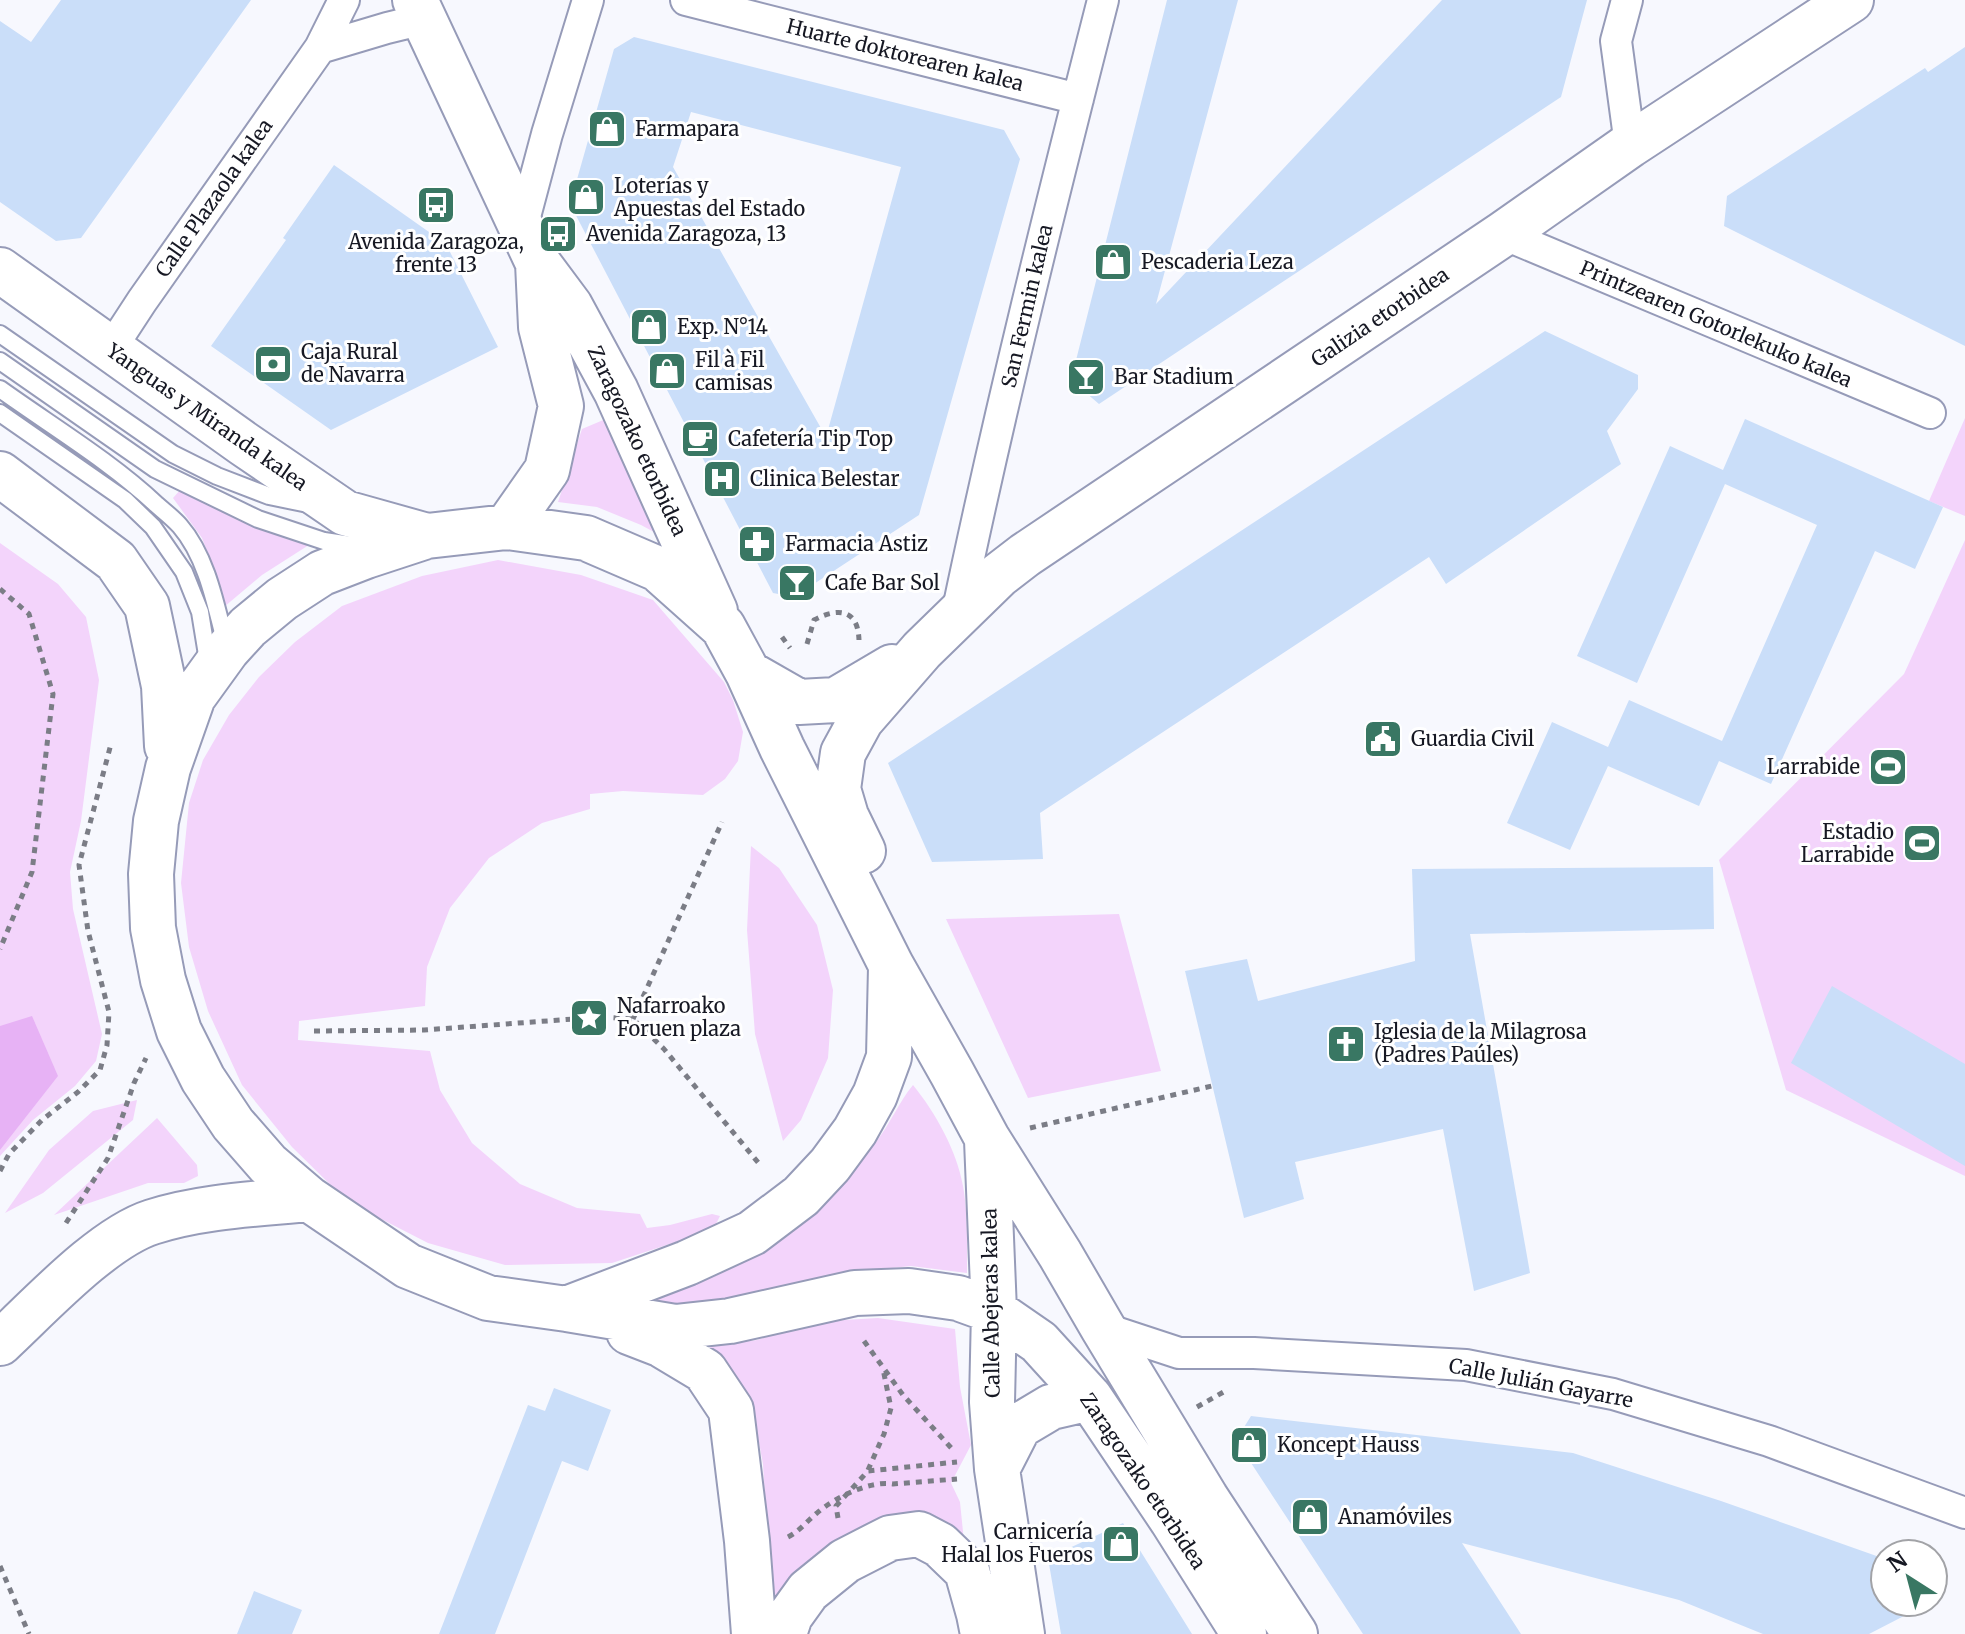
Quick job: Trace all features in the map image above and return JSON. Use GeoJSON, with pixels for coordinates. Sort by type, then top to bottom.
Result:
{"type":"FeatureCollection","features":[{"type":"Feature","properties":{"kind":"main road","name":"Galizia etorbidea"},"geometry":{"type":"LineString","coordinates":[[865,912],[877,880],[846,816],[838,789],[843,753],[861,720],[922,650],[999,575],[1630,145],[1851,0]]}},
{"type":"Feature","properties":{"kind":"main road","name":"Zaragozako etorbidea"},"geometry":{"type":"LineString","coordinates":[[419,10],[530,246],[570,306],[616,391],[723,627]]}},
{"type":"Feature","properties":{"kind":"main road","name":"Zaragozako etorbidea"},"geometry":{"type":"LineString","coordinates":[[507,527],[547,470],[561,406],[541,327],[530,246]]}},
{"type":"Feature","properties":{"kind":"main road","name":"Yanguas y Miranda kalea"},"geometry":{"type":"LineString","coordinates":[[0,270],[345,513],[427,536]]}},
{"type":"Feature","properties":{"kind":"main road"},"geometry":{"type":"LineString","coordinates":[[0,474],[116,561],[147,606],[164,686],[168,768]]}},
{"type":"Feature","properties":{"kind":"main road"},"geometry":{"type":"LineString","coordinates":[[754,1634],[747,1541],[731,1410],[705,1371],[660,1344],[567,1309],[488,1298],[408,1266],[309,1199],[268,1164],[233,1124],[203,1079],[179,1031],[163,980],[153,928],[151,874],[156,821],[168,768],[193,697],[248,627],[295,590],[322,573],[383,550],[427,536],[507,527],[586,538],[658,569],[723,627],[891,965],[952,1073],[1004,1134],[1060,1254],[1103,1328],[1206,1498],[1295,1634]]}},
{"type":"Feature","properties":{"kind":"main road","name":"Galizia etorbidea"},"geometry":{"type":"LineString","coordinates":[[748,673],[799,702],[836,700],[922,650]]}},
{"type":"Feature","properties":{"kind":"main road"},"geometry":{"type":"LineString","coordinates":[[567,1309],[687,1263],[752,1233],[801,1196],[821,1175],[855,1131],[875,1095],[889,1057],[891,965]]}},
{"type":"Feature","properties":{"kind":"main road","name":"Calle Abejeras kalea"},"geometry":{"type":"LineString","coordinates":[[1004,1134],[992,1402],[997,1469],[1022,1634]]}},
{"type":"Feature","properties":{"kind":"main road"},"geometry":{"type":"LineString","coordinates":[[0,1343],[73,1275],[116,1241],[150,1223],[205,1210],[309,1199]]}},
{"type":"Feature","properties":{"kind":"main road","name":"Zaragozako etorbidea"},"geometry":{"type":"LineString","coordinates":[[567,1309],[675,1327],[730,1321],[855,1293],[909,1291],[958,1298],[994,1311],[1039,1342],[1090,1398],[1244,1634]]}},
{"type":"Feature","properties":{"kind":"main road"},"geometry":{"type":"LineString","coordinates":[[997,1469],[1019,1426],[1051,1407],[1090,1398]]}},
{"type":"Feature","properties":{"kind":"main road"},"geometry":{"type":"LineString","coordinates":[[784,1634],[790,1616],[808,1591],[845,1561],[890,1538],[919,1534],[940,1545],[967,1571],[983,1634]]}},
{"type":"Feature","properties":{"kind":"street","name":"Calle Plazaola kalea"},"geometry":{"type":"LineString","coordinates":[[110,350],[320,48],[344,0]]}},
{"type":"Feature","properties":{"kind":"street"},"geometry":{"type":"LineString","coordinates":[[530,246],[547,134],[588,0]]}},
{"type":"Feature","properties":{"kind":"street","name":"Huarte doktorearen kalea"},"geometry":{"type":"LineString","coordinates":[[686,0],[1078,99]]}},
{"type":"Feature","properties":{"kind":"street","name":"San Fermin kalea"},"geometry":{"type":"LineString","coordinates":[[957,614],[985,481],[1103,0]]}},
{"type":"Feature","properties":{"kind":"street"},"geometry":{"type":"LineString","coordinates":[[1627,0],[1616,41],[1630,145]]}},
{"type":"Feature","properties":{"kind":"street"},"geometry":{"type":"LineString","coordinates":[[320,48],[387,28],[419,10]]}},
{"type":"Feature","properties":{"kind":"street","name":"Printzearen Gotorlekuko kalea"},"geometry":{"type":"LineString","coordinates":[[1503,234],[1930,413]]}},
{"type":"Feature","properties":{"kind":"street","name":"Calle Julián Gayarre"},"geometry":{"type":"LineString","coordinates":[[1103,1328],[1179,1353],[1254,1353],[1466,1365],[1613,1394],[1769,1441],[1965,1513]]}},
{"type":"Feature","properties":{"kind":"lane"},"geometry":{"type":"LineString","coordinates":[[0,334],[173,454],[269,496],[345,513]]}},
{"type":"Feature","properties":{"kind":"lane"},"geometry":{"type":"LineString","coordinates":[[0,361],[155,469],[200,492],[258,519],[324,541],[383,550]]}},
{"type":"Feature","properties":{"kind":"lane"},"geometry":{"type":"LineString","coordinates":[[0,389],[112,468],[181,527],[201,561],[213,595],[219,661]]}},
{"type":"Feature","properties":{"kind":"lane"},"geometry":{"type":"LineString","coordinates":[[0,413],[125,500],[153,527],[184,572],[219,661]]}},
{"type":"Feature","properties":{"kind":"path"},"geometry":{"type":"LineString","coordinates":[[0,589],[29,614],[53,694],[32,872],[0,949]]}},
{"type":"Feature","properties":{"kind":"path"},"geometry":{"type":"LineString","coordinates":[[807,644],[814,620],[830,612],[847,613],[857,623],[860,639],[855,647]]}},
{"type":"Feature","properties":{"kind":"path"},"geometry":{"type":"LineString","coordinates":[[782,637],[796,655]]}},
{"type":"Feature","properties":{"kind":"path"},"geometry":{"type":"LineString","coordinates":[[0,1171],[9,1154],[42,1120],[100,1070],[107,1045],[109,1012],[88,931],[79,865],[111,744]]}},
{"type":"Feature","properties":{"kind":"path"},"geometry":{"type":"LineString","coordinates":[[633,1019],[722,822]]}},
{"type":"Feature","properties":{"kind":"path"},"geometry":{"type":"LineString","coordinates":[[314,1031],[424,1030],[601,1017],[633,1019],[664,1049],[761,1166]]}},
{"type":"Feature","properties":{"kind":"path"},"geometry":{"type":"LineString","coordinates":[[58,1233],[108,1158],[146,1058]]}},
{"type":"Feature","properties":{"kind":"path"},"geometry":{"type":"LineString","coordinates":[[1004,1134],[1212,1086]]}},
{"type":"Feature","properties":{"kind":"path"},"geometry":{"type":"LineString","coordinates":[[864,1341],[903,1395],[962,1461],[868,1471]]}},
{"type":"Feature","properties":{"kind":"path"},"geometry":{"type":"LineString","coordinates":[[840,1531],[836,1506],[868,1471],[891,1408],[883,1367]]}},
{"type":"Feature","properties":{"kind":"path"},"geometry":{"type":"LineString","coordinates":[[1194,1409],[1225,1391],[1233,1390]]}},
{"type":"Feature","properties":{"kind":"path"},"geometry":{"type":"LineString","coordinates":[[0,1566],[29,1634]]}},
{"type":"Feature","properties":{"kind":"shaded area"},"geometry":{"type":"Polygon","coordinates":[[[608,418],[667,539],[597,507],[558,502],[582,429],[608,418]]]}},
{"type":"Feature","properties":{"kind":"shaded area"},"geometry":{"type":"Polygon","coordinates":[[[1965,418],[1965,516],[1929,501],[1965,418]]]}},
{"type":"Feature","properties":{"kind":"shaded area"},"geometry":{"type":"Polygon","coordinates":[[[181,489],[312,543],[262,575],[224,607],[220,585],[202,538],[173,498],[181,489]]]}},
{"type":"Feature","properties":{"kind":"shaded area","name":"Larrabide"},"geometry":{"type":"Polygon","coordinates":[[[1965,540],[1965,1176],[1786,1090],[1719,860],[1904,674],[1965,540]]]}},
{"type":"Feature","properties":{"kind":"shaded area"},"geometry":{"type":"Polygon","coordinates":[[[0,543],[58,584],[86,617],[99,680],[81,821],[70,872],[73,909],[102,1034],[96,1061],[75,1086],[33,1120],[0,1156],[0,543]]]}},
{"type":"Feature","properties":{"kind":"shaded area"},"geometry":{"type":"Polygon","coordinates":[[[498,560],[581,575],[653,600],[724,682],[743,732],[738,761],[725,779],[703,795],[623,791],[590,794],[590,809],[542,823],[489,858],[450,908],[427,967],[425,1006],[299,1021],[298,1040],[430,1051],[440,1090],[472,1143],[520,1184],[577,1208],[640,1214],[647,1228],[712,1214],[720,1216],[716,1224],[694,1236],[612,1263],[505,1265],[428,1243],[348,1202],[292,1147],[242,1085],[208,1011],[189,947],[181,883],[189,803],[203,760],[229,715],[259,677],[295,642],[342,606],[422,576],[498,560]]]}},
{"type":"Feature","properties":{"kind":"shaded area"},"geometry":{"type":"Polygon","coordinates":[[[751,846],[779,868],[817,925],[833,990],[828,1058],[801,1120],[783,1141],[755,1034],[747,930],[751,846]]]}},
{"type":"Feature","properties":{"kind":"shaded area"},"geometry":{"type":"Polygon","coordinates":[[[1119,914],[1161,1071],[1028,1098],[946,919],[1119,914]]]}},
{"type":"Feature","properties":{"kind":"shaded area"},"geometry":{"type":"Polygon","coordinates":[[[32,1016],[58,1076],[0,1150],[0,1026],[32,1016]]]}},
{"type":"Feature","properties":{"kind":"shaded area"},"geometry":{"type":"Polygon","coordinates":[[[913,1085],[944,1132],[956,1159],[966,1207],[967,1273],[911,1266],[846,1273],[722,1305],[677,1308],[640,1300],[722,1272],[788,1233],[844,1181],[881,1135],[913,1085]]]}},
{"type":"Feature","properties":{"kind":"shaded area"},"geometry":{"type":"Polygon","coordinates":[[[137,1100],[133,1120],[43,1193],[5,1213],[49,1150],[93,1111],[137,1100]]]}},
{"type":"Feature","properties":{"kind":"shaded area"},"geometry":{"type":"Polygon","coordinates":[[[157,1118],[197,1165],[198,1176],[184,1183],[148,1183],[54,1215],[157,1118]]]}},
{"type":"Feature","properties":{"kind":"shaded area"},"geometry":{"type":"Polygon","coordinates":[[[878,1318],[955,1329],[960,1387],[971,1445],[951,1483],[960,1502],[967,1571],[890,1538],[772,1616],[763,1464],[752,1405],[709,1346],[757,1340],[811,1322],[878,1318]]]}},
{"type":"Feature","properties":{"kind":"building"},"geometry":{"type":"Polygon","coordinates":[[[61,0],[251,0],[81,238],[56,241],[0,202],[0,21],[31,42],[61,0]]]}},
{"type":"Feature","properties":{"kind":"building"},"geometry":{"type":"Polygon","coordinates":[[[1167,0],[1238,0],[1156,304],[1442,0],[1587,0],[1561,97],[1099,404],[1071,380],[1167,0]]]}},
{"type":"Feature","properties":{"kind":"building"},"geometry":{"type":"Polygon","coordinates":[[[634,37],[1004,130],[1020,159],[919,515],[794,597],[773,593],[570,204],[614,49],[634,37]],[[691,112],[673,167],[826,437],[901,167],[691,112]]]}},
{"type":"Feature","properties":{"kind":"building"},"geometry":{"type":"Polygon","coordinates":[[[1965,47],[1965,346],[1724,226],[1727,196],[1925,68],[1928,72],[1965,47]]]}},
{"type":"Feature","properties":{"kind":"building"},"geometry":{"type":"Polygon","coordinates":[[[334,165],[446,244],[498,347],[331,430],[211,346],[286,240],[283,238],[334,165]]]}},
{"type":"Feature","properties":{"kind":"building"},"geometry":{"type":"Polygon","coordinates":[[[1545,331],[1638,375],[1638,389],[1607,431],[1621,464],[1446,584],[1429,557],[1040,813],[1043,859],[932,862],[888,763],[1545,331]]]}},
{"type":"Feature","properties":{"kind":"building"},"geometry":{"type":"Polygon","coordinates":[[[1745,419],[1943,507],[1915,569],[1875,551],[1771,784],[1719,761],[1699,806],[1608,766],[1570,850],[1507,823],[1552,722],[1608,747],[1629,700],[1722,741],[1817,525],[1725,484],[1637,683],[1577,656],[1670,446],[1723,470],[1745,419]]]}},
{"type":"Feature","properties":{"kind":"building","name":"Iglesia de la Milagrosa (Padres Paúles)"},"geometry":{"type":"Polygon","coordinates":[[[1713,867],[1714,929],[1470,934],[1530,1273],[1474,1291],[1443,1129],[1295,1162],[1304,1199],[1244,1218],[1185,971],[1247,959],[1258,1001],[1415,961],[1412,869],[1713,867]]]}},
{"type":"Feature","properties":{"kind":"building"},"geometry":{"type":"Polygon","coordinates":[[[1832,986],[1965,1064],[1965,1166],[1791,1063],[1832,986]]]}},
{"type":"Feature","properties":{"kind":"building"},"geometry":{"type":"Polygon","coordinates":[[[554,1388],[611,1410],[588,1471],[562,1461],[495,1634],[439,1634],[528,1405],[545,1411],[554,1388]]]}},
{"type":"Feature","properties":{"kind":"building"},"geometry":{"type":"Polygon","coordinates":[[[1251,1416],[1573,1453],[1869,1553],[1869,1618],[1900,1618],[1869,1634],[1763,1634],[1679,1600],[1462,1543],[1521,1634],[1363,1634],[1236,1440],[1251,1416]]]}},
{"type":"Feature","properties":{"kind":"building"},"geometry":{"type":"Polygon","coordinates":[[[1123,1523],[1192,1634],[1061,1634],[1048,1558],[1123,1523]]]}},
{"type":"Feature","properties":{"kind":"building"},"geometry":{"type":"Polygon","coordinates":[[[254,1591],[302,1610],[292,1634],[237,1634],[254,1591]]]}},
{"type":"Feature","properties":{"kind":"place","name":"Farmapara"},"geometry":{"type":"Point","coordinates":[607,129]}},
{"type":"Feature","properties":{"kind":"place","name":"Loterías y Apuestas del Estado"},"geometry":{"type":"Point","coordinates":[586,197]}},
{"type":"Feature","properties":{"kind":"place","name":"Avenida Zaragoza, frente 13"},"geometry":{"type":"Point","coordinates":[436,205]}},
{"type":"Feature","properties":{"kind":"place","name":"Avenida Zaragoza, 13"},"geometry":{"type":"Point","coordinates":[558,234]}},
{"type":"Feature","properties":{"kind":"place","name":"Pescaderia Leza"},"geometry":{"type":"Point","coordinates":[1113,262]}},
{"type":"Feature","properties":{"kind":"place","name":"Exp. N°14"},"geometry":{"type":"Point","coordinates":[649,327]}},
{"type":"Feature","properties":{"kind":"place","name":"Caja Rural de Navarra"},"geometry":{"type":"Point","coordinates":[273,364]}},
{"type":"Feature","properties":{"kind":"place","name":"Fil à Fil camisas"},"geometry":{"type":"Point","coordinates":[667,371]}},
{"type":"Feature","properties":{"kind":"place","name":"Bar Stadium"},"geometry":{"type":"Point","coordinates":[1086,377]}},
{"type":"Feature","properties":{"kind":"place","name":"Cafetería Tip Top"},"geometry":{"type":"Point","coordinates":[700,439]}},
{"type":"Feature","properties":{"kind":"place","name":"Clinica Belestar"},"geometry":{"type":"Point","coordinates":[722,479]}},
{"type":"Feature","properties":{"kind":"place","name":"Farmacia Astiz"},"geometry":{"type":"Point","coordinates":[757,544]}},
{"type":"Feature","properties":{"kind":"place","name":"Cafe Bar Sol"},"geometry":{"type":"Point","coordinates":[797,583]}},
{"type":"Feature","properties":{"kind":"place","name":"Guardia Civil"},"geometry":{"type":"Point","coordinates":[1383,739]}},
{"type":"Feature","properties":{"kind":"place","name":"Larrabide"},"geometry":{"type":"Point","coordinates":[1888,767]}},
{"type":"Feature","properties":{"kind":"place","name":"Estadio Larrabide"},"geometry":{"type":"Point","coordinates":[1922,843]}},
{"type":"Feature","properties":{"kind":"place","name":"Nafarroako Foruen plaza"},"geometry":{"type":"Point","coordinates":[589,1018]}},
{"type":"Feature","properties":{"kind":"place","name":"Iglesia de la Milagrosa (Padres Paúles)"},"geometry":{"type":"Point","coordinates":[1346,1044]}},
{"type":"Feature","properties":{"kind":"place","name":"Koncept Hauss"},"geometry":{"type":"Point","coordinates":[1249,1445]}},
{"type":"Feature","properties":{"kind":"place","name":"Anamóviles"},"geometry":{"type":"Point","coordinates":[1310,1517]}},
{"type":"Feature","properties":{"kind":"place","name":"Carnicería Halal los Fueros"},"geometry":{"type":"Point","coordinates":[1121,1544]}}]}
